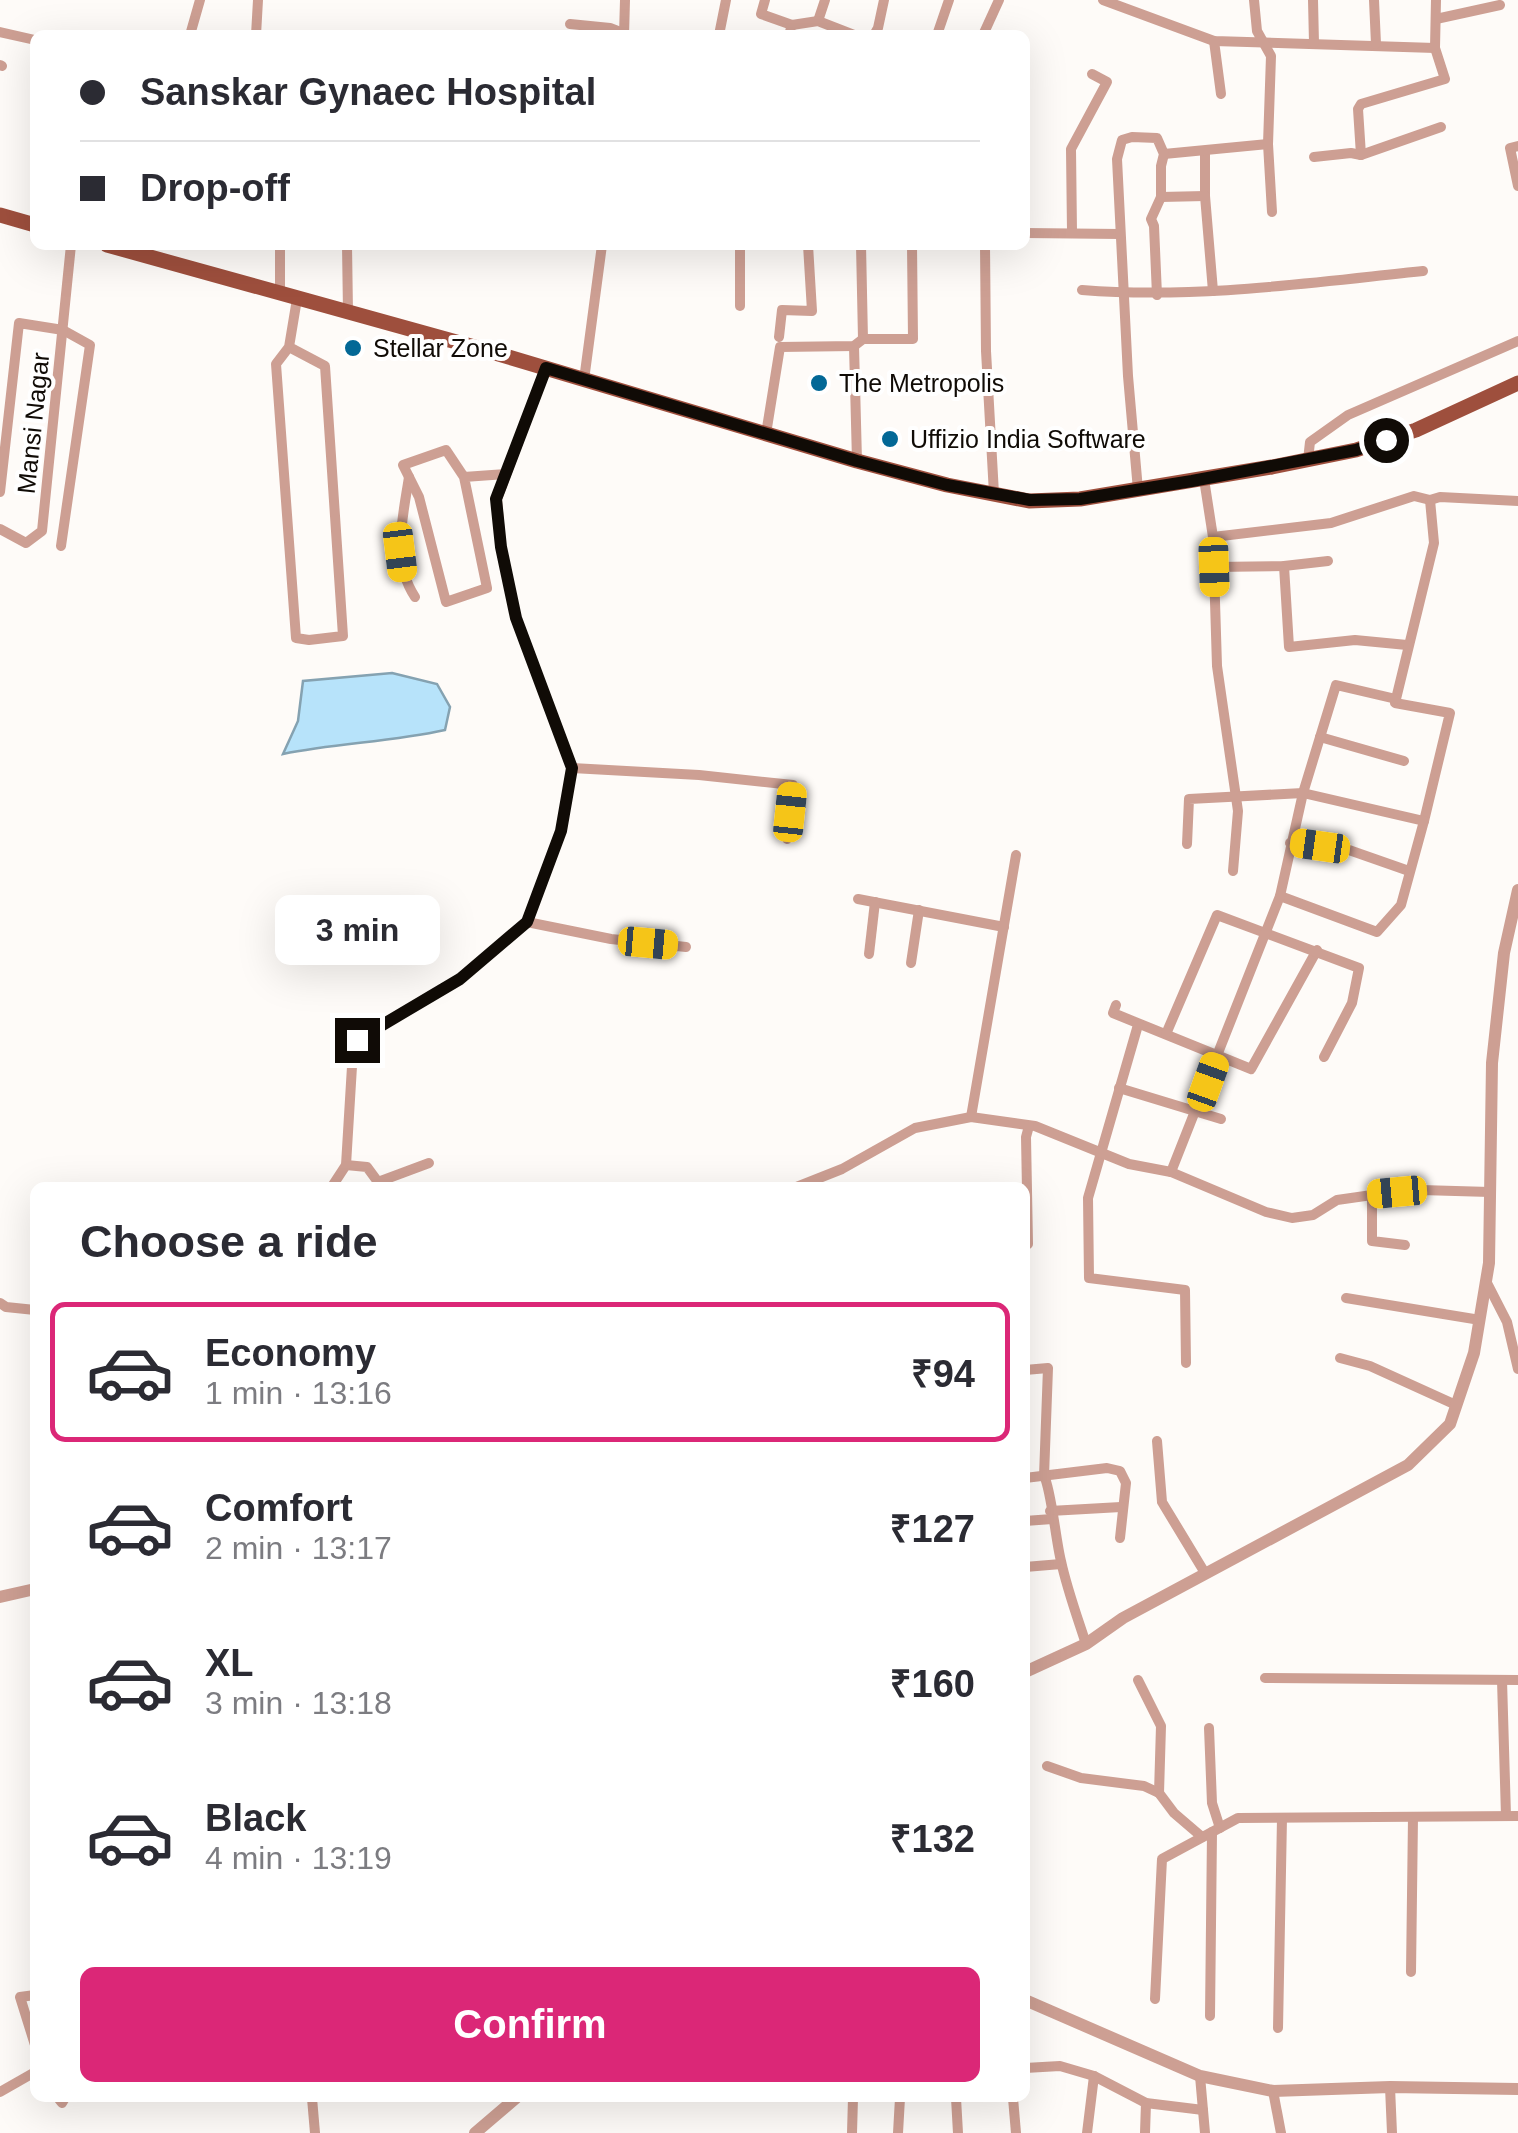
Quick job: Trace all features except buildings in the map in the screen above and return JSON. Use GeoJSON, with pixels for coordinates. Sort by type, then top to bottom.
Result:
{"type":"FeatureCollection","features":[{"type":"Feature","properties":{"kind":"main road"},"geometry":{"type":"LineString","coordinates":[[0,215],[30,223]]}},
{"type":"Feature","properties":{"kind":"main road"},"geometry":{"type":"LineString","coordinates":[[125,250],[546,368],[857,461],[1030,500],[1080,499],[1356,450],[1416,430],[1518,383]]}},
{"type":"Feature","properties":{"kind":"street"},"geometry":{"type":"LineString","coordinates":[[191,30],[200,0]]}},
{"type":"Feature","properties":{"kind":"street"},"geometry":{"type":"LineString","coordinates":[[256,30],[258,0]]}},
{"type":"Feature","properties":{"kind":"street"},"geometry":{"type":"LineString","coordinates":[[625,0],[625,30]]}},
{"type":"Feature","properties":{"kind":"street"},"geometry":{"type":"LineString","coordinates":[[720,30],[726,0]]}},
{"type":"Feature","properties":{"kind":"street"},"geometry":{"type":"LineString","coordinates":[[766,0],[761,14],[790,30],[818,21],[841,30]]}},
{"type":"Feature","properties":{"kind":"street"},"geometry":{"type":"LineString","coordinates":[[818,21],[825,0]]}},
{"type":"Feature","properties":{"kind":"street"},"geometry":{"type":"LineString","coordinates":[[877,30],[884,0]]}},
{"type":"Feature","properties":{"kind":"street"},"geometry":{"type":"LineString","coordinates":[[939,30],[949,0]]}},
{"type":"Feature","properties":{"kind":"street"},"geometry":{"type":"LineString","coordinates":[[985,30],[999,0]]}},
{"type":"Feature","properties":{"kind":"street"},"geometry":{"type":"LineString","coordinates":[[1103,0],[1214,41],[1435,48]]}},
{"type":"Feature","properties":{"kind":"street"},"geometry":{"type":"LineString","coordinates":[[1254,0],[1256,31],[1271,56],[1268,144],[1272,212]]}},
{"type":"Feature","properties":{"kind":"street"},"geometry":{"type":"LineString","coordinates":[[1313,0],[1314,43]]}},
{"type":"Feature","properties":{"kind":"street"},"geometry":{"type":"LineString","coordinates":[[1374,0],[1376,44]]}},
{"type":"Feature","properties":{"kind":"street"},"geometry":{"type":"LineString","coordinates":[[1361,155],[1361,104],[1445,79],[1435,48],[1436,0]]}},
{"type":"Feature","properties":{"kind":"street"},"geometry":{"type":"LineString","coordinates":[[1436,19],[1500,5]]}},
{"type":"Feature","properties":{"kind":"street"},"geometry":{"type":"LineString","coordinates":[[570,24],[614,30]]}},
{"type":"Feature","properties":{"kind":"street"},"geometry":{"type":"LineString","coordinates":[[0,32],[30,39]]}},
{"type":"Feature","properties":{"kind":"street"},"geometry":{"type":"LineString","coordinates":[[1214,41],[1221,94]]}},
{"type":"Feature","properties":{"kind":"street"},"geometry":{"type":"LineString","coordinates":[[1072,232],[1071,150],[1107,82],[1092,74]]}},
{"type":"Feature","properties":{"kind":"street"},"geometry":{"type":"LineString","coordinates":[[1314,158],[1361,155],[1442,127]]}},
{"type":"Feature","properties":{"kind":"street"},"geometry":{"type":"LineString","coordinates":[[1138,490],[1120,234],[1117,159],[1122,140],[1158,138],[1164,154],[1160,166],[1161,197],[1151,219],[1157,296]]}},
{"type":"Feature","properties":{"kind":"street"},"geometry":{"type":"LineString","coordinates":[[1164,154],[1268,144]]}},
{"type":"Feature","properties":{"kind":"street"},"geometry":{"type":"LineString","coordinates":[[1518,146],[1510,148],[1518,186]]}},
{"type":"Feature","properties":{"kind":"street"},"geometry":{"type":"LineString","coordinates":[[1205,151],[1213,291]]}},
{"type":"Feature","properties":{"kind":"street"},"geometry":{"type":"LineString","coordinates":[[1161,197],[1205,196]]}},
{"type":"Feature","properties":{"kind":"street"},"geometry":{"type":"LineString","coordinates":[[1030,234],[1120,234]]}},
{"type":"Feature","properties":{"kind":"street","name":"Mansi Nagar"},"geometry":{"type":"LineString","coordinates":[[0,529],[26,543],[42,530],[71,250]]}},
{"type":"Feature","properties":{"kind":"street"},"geometry":{"type":"LineString","coordinates":[[280,250],[280,294]]}},
{"type":"Feature","properties":{"kind":"street"},"geometry":{"type":"LineString","coordinates":[[347,250],[348,312]]}},
{"type":"Feature","properties":{"kind":"street"},"geometry":{"type":"LineString","coordinates":[[584,380],[601,250]]}},
{"type":"Feature","properties":{"kind":"street"},"geometry":{"type":"LineString","coordinates":[[740,250],[740,306]]}},
{"type":"Feature","properties":{"kind":"street"},"geometry":{"type":"LineString","coordinates":[[779,337],[782,310],[812,311],[808,250]]}},
{"type":"Feature","properties":{"kind":"street"},"geometry":{"type":"LineString","coordinates":[[857,461],[861,250]]}},
{"type":"Feature","properties":{"kind":"street"},"geometry":{"type":"LineString","coordinates":[[766,434],[780,346],[913,339],[912,250]]}},
{"type":"Feature","properties":{"kind":"street"},"geometry":{"type":"LineString","coordinates":[[985,250],[994,494]]}},
{"type":"Feature","properties":{"kind":"street"},"geometry":{"type":"LineString","coordinates":[[1082,290],[1157,296],[1423,271]]}},
{"type":"Feature","properties":{"kind":"street"},"geometry":{"type":"LineString","coordinates":[[289,347],[325,366],[343,636],[332,638],[296,638],[276,364],[289,347],[297,299]]}},
{"type":"Feature","properties":{"kind":"street","name":"Mansi Nagar"},"geometry":{"type":"LineString","coordinates":[[0,492],[19,323],[63,330],[90,345],[61,546]]}},
{"type":"Feature","properties":{"kind":"street"},"geometry":{"type":"LineString","coordinates":[[1308,460],[1310,442],[1348,415],[1518,341]]}},
{"type":"Feature","properties":{"kind":"street"},"geometry":{"type":"LineString","coordinates":[[335,1182],[346,1165],[357,1040],[460,979],[527,922],[561,831],[572,768],[516,618],[501,547],[496,499],[546,368]]}},
{"type":"Feature","properties":{"kind":"street"},"geometry":{"type":"LineString","coordinates":[[446,450],[464,478],[487,588],[446,602],[419,497],[403,465],[446,450]]}},
{"type":"Feature","properties":{"kind":"street"},"geometry":{"type":"LineString","coordinates":[[464,478],[506,474]]}},
{"type":"Feature","properties":{"kind":"street"},"geometry":{"type":"LineString","coordinates":[[409,477],[400,552],[403,580],[415,597]]}},
{"type":"Feature","properties":{"kind":"street"},"geometry":{"type":"LineString","coordinates":[[1204,479],[1212,536],[1217,666],[1238,812],[1233,871]]}},
{"type":"Feature","properties":{"kind":"street"},"geometry":{"type":"LineString","coordinates":[[1212,536],[1331,523],[1414,496],[1430,500],[1440,497],[1518,501]]}},
{"type":"Feature","properties":{"kind":"street"},"geometry":{"type":"LineString","coordinates":[[1280,896],[1378,932],[1400,905],[1450,713],[1395,703],[1434,543],[1430,500]]}},
{"type":"Feature","properties":{"kind":"street"},"geometry":{"type":"LineString","coordinates":[[1214,567],[1328,561]]}},
{"type":"Feature","properties":{"kind":"street"},"geometry":{"type":"LineString","coordinates":[[1284,566],[1288,647],[1355,640],[1407,644]]}},
{"type":"Feature","properties":{"kind":"street"},"geometry":{"type":"LineString","coordinates":[[1172,1172],[1280,896],[1303,793],[1336,685],[1396,699]]}},
{"type":"Feature","properties":{"kind":"street"},"geometry":{"type":"LineString","coordinates":[[1320,737],[1404,761]]}},
{"type":"Feature","properties":{"kind":"street"},"geometry":{"type":"LineString","coordinates":[[572,768],[793,785],[787,839]]}},
{"type":"Feature","properties":{"kind":"street"},"geometry":{"type":"LineString","coordinates":[[1187,844],[1189,798],[1303,793],[1424,821]]}},
{"type":"Feature","properties":{"kind":"street"},"geometry":{"type":"LineString","coordinates":[[1290,842],[1349,850],[1409,871]]}},
{"type":"Feature","properties":{"kind":"street"},"geometry":{"type":"LineString","coordinates":[[970,1117],[1016,855]]}},
{"type":"Feature","properties":{"kind":"street"},"geometry":{"type":"LineString","coordinates":[[1030,1670],[1086,1644],[1124,1618],[1408,1465],[1450,1424],[1474,1353],[1486,1281],[1492,1063],[1504,952],[1518,890]]}},
{"type":"Feature","properties":{"kind":"street"},"geometry":{"type":"LineString","coordinates":[[858,899],[1004,927]]}},
{"type":"Feature","properties":{"kind":"street"},"geometry":{"type":"LineString","coordinates":[[869,954],[875,902]]}},
{"type":"Feature","properties":{"kind":"street"},"geometry":{"type":"LineString","coordinates":[[911,963],[919,910]]}},
{"type":"Feature","properties":{"kind":"street"},"geometry":{"type":"LineString","coordinates":[[1166,1034],[1218,915],[1359,968],[1352,1003],[1324,1057]]}},
{"type":"Feature","properties":{"kind":"street"},"geometry":{"type":"LineString","coordinates":[[527,922],[611,939],[686,946]]}},
{"type":"Feature","properties":{"kind":"street"},"geometry":{"type":"LineString","coordinates":[[1116,1005],[1114,1013],[1138,1025],[1251,1069],[1317,950]]}},
{"type":"Feature","properties":{"kind":"street"},"geometry":{"type":"LineString","coordinates":[[1138,1025],[1088,1198],[1090,1278],[1185,1290],[1186,1363]]}},
{"type":"Feature","properties":{"kind":"street"},"geometry":{"type":"LineString","coordinates":[[1119,1088],[1221,1119]]}},
{"type":"Feature","properties":{"kind":"street"},"geometry":{"type":"LineString","coordinates":[[809,1182],[842,1169],[915,1128],[970,1117],[1035,1126],[1100,1154],[1172,1172],[1266,1212],[1292,1218],[1313,1214],[1337,1200],[1372,1195],[1421,1190],[1490,1192]]}},
{"type":"Feature","properties":{"kind":"street"},"geometry":{"type":"LineString","coordinates":[[1027,1182],[1029,1126]]}},
{"type":"Feature","properties":{"kind":"street"},"geometry":{"type":"LineString","coordinates":[[346,1165],[367,1167],[378,1182],[429,1163]]}},
{"type":"Feature","properties":{"kind":"street"},"geometry":{"type":"LineString","coordinates":[[1372,1195],[1372,1242],[1405,1246]]}},
{"type":"Feature","properties":{"kind":"street"},"geometry":{"type":"LineString","coordinates":[[1486,1281],[1508,1322],[1518,1369]]}},
{"type":"Feature","properties":{"kind":"street"},"geometry":{"type":"LineString","coordinates":[[1346,1298],[1480,1320]]}},
{"type":"Feature","properties":{"kind":"street"},"geometry":{"type":"LineString","coordinates":[[0,1303],[30,1309]]}},
{"type":"Feature","properties":{"kind":"street"},"geometry":{"type":"LineString","coordinates":[[1340,1358],[1370,1366],[1456,1405]]}},
{"type":"Feature","properties":{"kind":"street"},"geometry":{"type":"LineString","coordinates":[[1030,1370],[1048,1368],[1044,1476],[1061,1564],[1086,1644]]}},
{"type":"Feature","properties":{"kind":"street"},"geometry":{"type":"LineString","coordinates":[[1158,1441],[1162,1502],[1205,1573]]}},
{"type":"Feature","properties":{"kind":"street"},"geometry":{"type":"LineString","coordinates":[[1030,1477],[1106,1468],[1120,1470],[1126,1483],[1120,1538]]}},
{"type":"Feature","properties":{"kind":"street"},"geometry":{"type":"LineString","coordinates":[[1030,1521],[1121,1508]]}},
{"type":"Feature","properties":{"kind":"street"},"geometry":{"type":"LineString","coordinates":[[1030,1567],[1061,1564]]}},
{"type":"Feature","properties":{"kind":"street"},"geometry":{"type":"LineString","coordinates":[[0,1597],[30,1592]]}},
{"type":"Feature","properties":{"kind":"street"},"geometry":{"type":"LineString","coordinates":[[1265,1678],[1518,1680]]}},
{"type":"Feature","properties":{"kind":"street"},"geometry":{"type":"LineString","coordinates":[[1138,1680],[1161,1726],[1158,1794]]}},
{"type":"Feature","properties":{"kind":"street"},"geometry":{"type":"LineString","coordinates":[[1155,2000],[1162,1858],[1238,1818],[1512,1816],[1502,1680]]}},
{"type":"Feature","properties":{"kind":"street"},"geometry":{"type":"LineString","coordinates":[[1210,1728],[1210,2016]]}},
{"type":"Feature","properties":{"kind":"street"},"geometry":{"type":"LineString","coordinates":[[1047,1766],[1081,1778],[1144,1786],[1158,1794],[1174,1813],[1211,1832]]}},
{"type":"Feature","properties":{"kind":"street"},"geometry":{"type":"LineString","coordinates":[[1412,1972],[1413,1817]]}},
{"type":"Feature","properties":{"kind":"street"},"geometry":{"type":"LineString","coordinates":[[1278,2028],[1282,1818]]}},
{"type":"Feature","properties":{"kind":"street"},"geometry":{"type":"LineString","coordinates":[[30,1996],[20,1997],[30,2029]]}},
{"type":"Feature","properties":{"kind":"street"},"geometry":{"type":"LineString","coordinates":[[1030,2002],[1200,2076],[1273,2091],[1518,2089]]}},
{"type":"Feature","properties":{"kind":"street"},"geometry":{"type":"LineString","coordinates":[[1030,2068],[1060,2066],[1094,2076],[1146,2103],[1203,2110]]}},
{"type":"Feature","properties":{"kind":"street"},"geometry":{"type":"LineString","coordinates":[[0,2092],[30,2075]]}},
{"type":"Feature","properties":{"kind":"street"},"geometry":{"type":"LineString","coordinates":[[1087,2133],[1094,2076]]}},
{"type":"Feature","properties":{"kind":"street"},"geometry":{"type":"LineString","coordinates":[[1200,2076],[1205,2133]]}},
{"type":"Feature","properties":{"kind":"street"},"geometry":{"type":"LineString","coordinates":[[1390,2088],[1392,2133]]}},
{"type":"Feature","properties":{"kind":"street"},"geometry":{"type":"LineString","coordinates":[[1273,2091],[1281,2133]]}},
{"type":"Feature","properties":{"kind":"street"},"geometry":{"type":"LineString","coordinates":[[312,2102],[315,2133]]}},
{"type":"Feature","properties":{"kind":"street"},"geometry":{"type":"LineString","coordinates":[[475,2133],[511,2102]]}},
{"type":"Feature","properties":{"kind":"street"},"geometry":{"type":"LineString","coordinates":[[852,2133],[853,2102]]}},
{"type":"Feature","properties":{"kind":"street"},"geometry":{"type":"LineString","coordinates":[[898,2133],[900,2102]]}},
{"type":"Feature","properties":{"kind":"street"},"geometry":{"type":"LineString","coordinates":[[956,2102],[958,2133]]}},
{"type":"Feature","properties":{"kind":"street"},"geometry":{"type":"LineString","coordinates":[[1013,2102],[1016,2133]]}},
{"type":"Feature","properties":{"kind":"street"},"geometry":{"type":"LineString","coordinates":[[1145,2133],[1146,2103]]}},
{"type":"Feature","properties":{"kind":"water"},"geometry":{"type":"Polygon","coordinates":[[[392,673],[437,684],[450,707],[445,730],[283,754],[298,721],[303,681],[392,673]]]}},
{"type":"Feature","properties":{"kind":"place","name":"Stellar Zone"},"geometry":{"type":"Point","coordinates":[353,348]}},
{"type":"Feature","properties":{"kind":"place","name":"The Metropolis"},"geometry":{"type":"Point","coordinates":[819,383]}},
{"type":"Feature","properties":{"kind":"place","name":"Uffizio India Software"},"geometry":{"type":"Point","coordinates":[890,439]}},
{"type":"Feature","properties":{"kind":"route"},"geometry":{"type":"LineString","coordinates":[[357,1040],[460,979],[527,922],[561,831],[572,768],[516,618],[501,547],[496,499],[546,368],[857,461],[947,485],[1030,500],[1080,499],[1192,481],[1356,450],[1386,440]]}}]}
